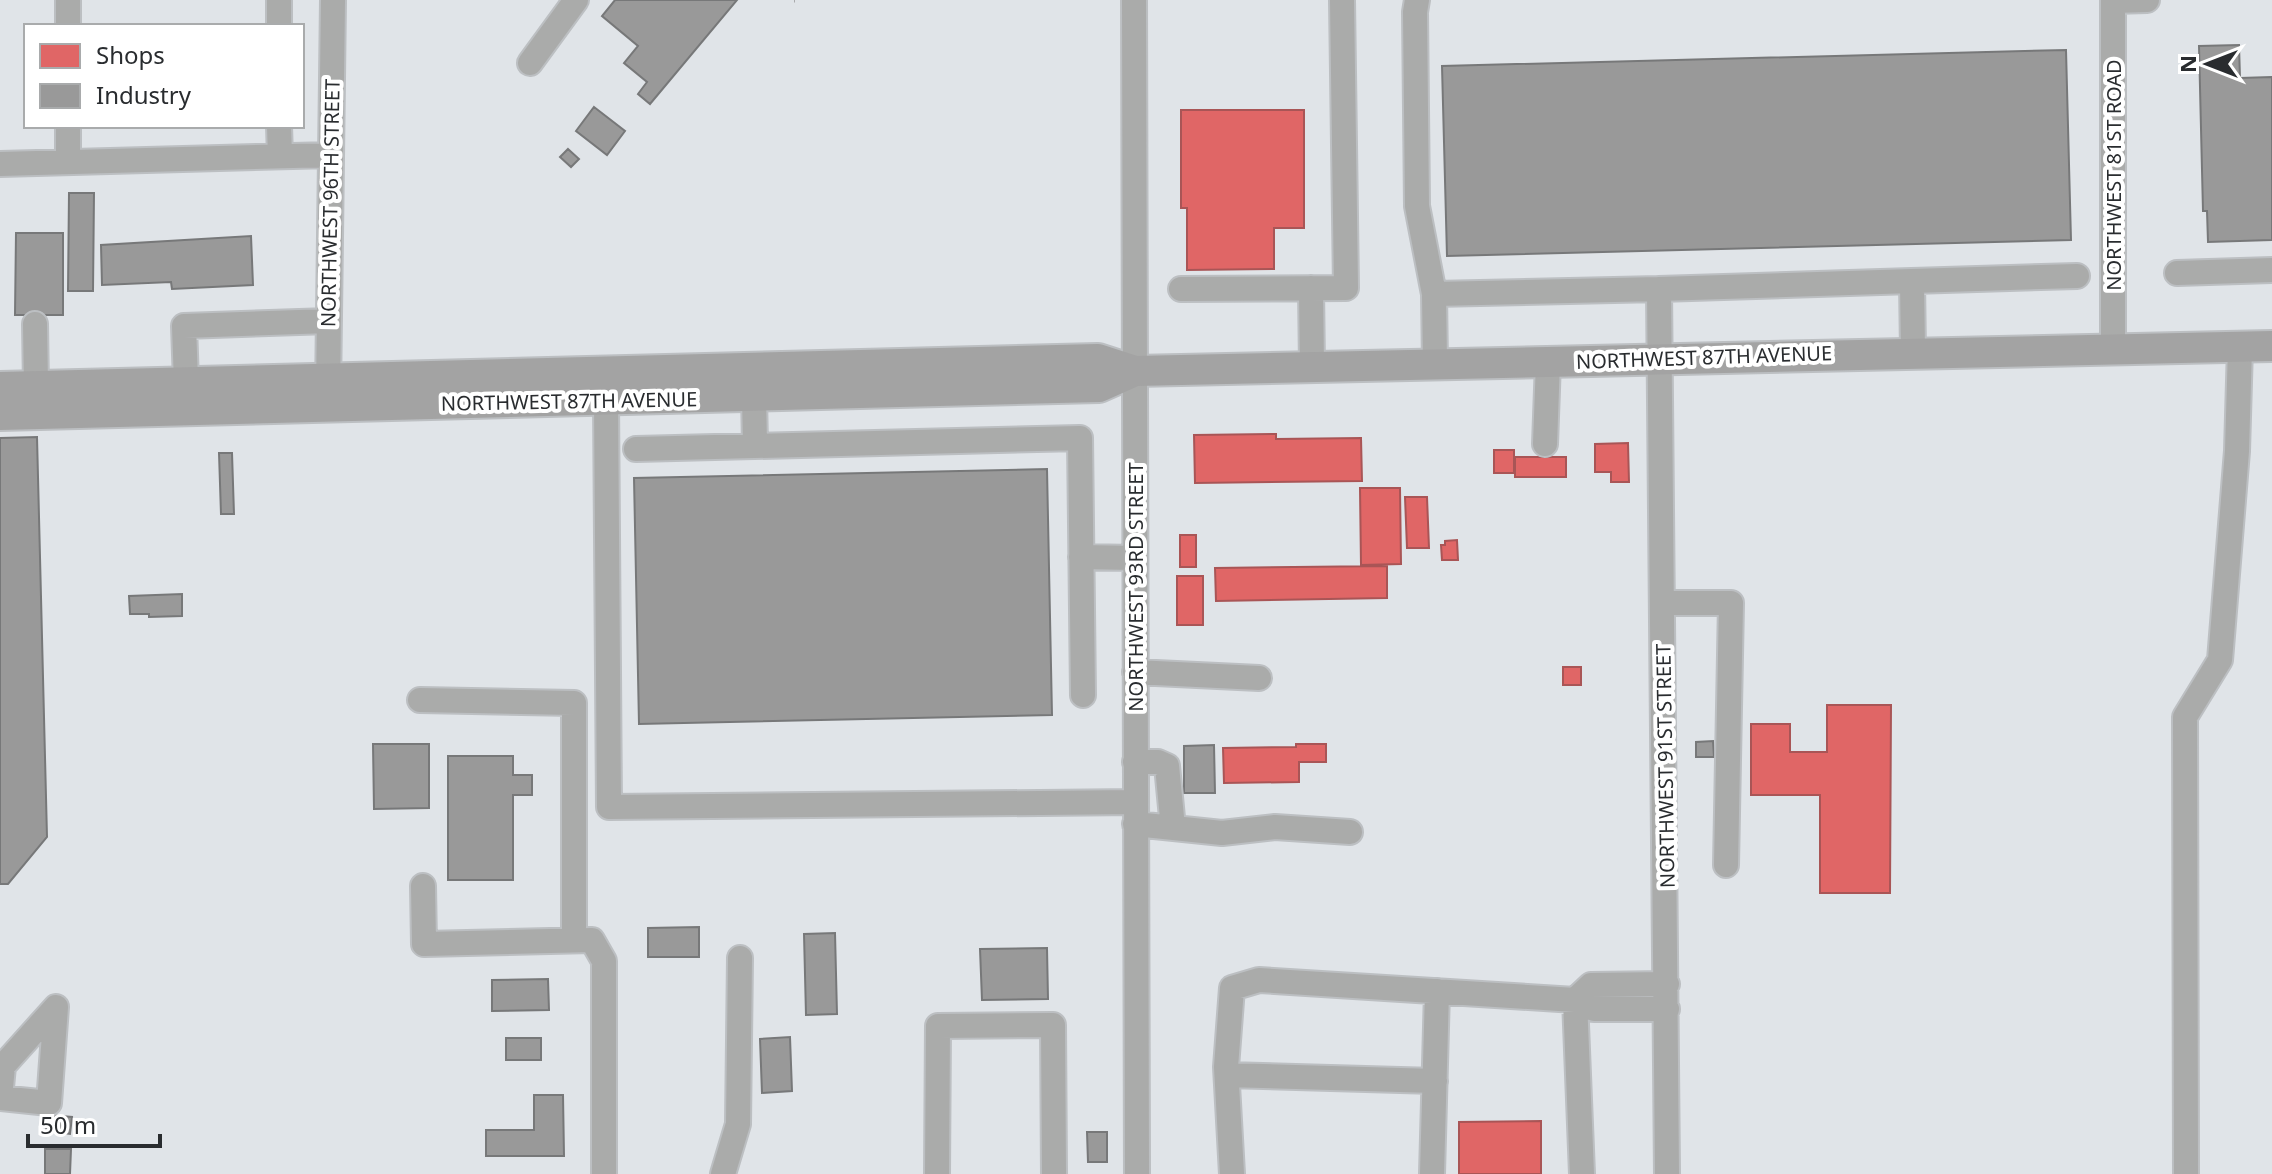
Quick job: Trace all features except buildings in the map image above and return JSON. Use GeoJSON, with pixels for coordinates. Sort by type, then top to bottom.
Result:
{"type":"FeatureCollection","features":[{"type":"Feature","properties":{"kind":"main road","name":"NORTHWEST 87TH AVENUE"},"geometry":{"type":"LineString","coordinates":[[0,415],[328,393],[1098,359],[1135,371],[2272,346]]}},
{"type":"Feature","properties":{"kind":"main road","name":"NORTHWEST 87TH AVENUE"},"geometry":{"type":"LineString","coordinates":[[0,387],[186,382],[328,393],[606,400],[1099,387],[1135,371]]}},
{"type":"Feature","properties":{"kind":"street"},"geometry":{"type":"LineString","coordinates":[[68,0],[68,24]]}},
{"type":"Feature","properties":{"kind":"street"},"geometry":{"type":"LineString","coordinates":[[279,0],[279,24]]}},
{"type":"Feature","properties":{"kind":"street","name":"NORTHWEST 96TH STREET"},"geometry":{"type":"LineString","coordinates":[[328,393],[333,0]]}},
{"type":"Feature","properties":{"kind":"street"},"geometry":{"type":"LineString","coordinates":[[530,63],[576,0]]}},
{"type":"Feature","properties":{"kind":"street","name":"NORTHWEST 93RD STREET"},"geometry":{"type":"LineString","coordinates":[[1134,0],[1137,1174]]}},
{"type":"Feature","properties":{"kind":"street"},"geometry":{"type":"LineString","coordinates":[[1181,289],[1346,288],[1342,0]]}},
{"type":"Feature","properties":{"kind":"street"},"geometry":{"type":"LineString","coordinates":[[1417,0],[1417,206],[1434,294],[1435,364]]}},
{"type":"Feature","properties":{"kind":"street"},"geometry":{"type":"LineString","coordinates":[[2113,0],[2147,0]]}},
{"type":"Feature","properties":{"kind":"street","name":"NORTHWEST 81ST ROAD"},"geometry":{"type":"LineString","coordinates":[[2113,0],[2113,350]]}},
{"type":"Feature","properties":{"kind":"street"},"geometry":{"type":"LineString","coordinates":[[68,128],[68,162]]}},
{"type":"Feature","properties":{"kind":"street"},"geometry":{"type":"LineString","coordinates":[[279,128],[280,156]]}},
{"type":"Feature","properties":{"kind":"street"},"geometry":{"type":"LineString","coordinates":[[0,164],[331,155]]}},
{"type":"Feature","properties":{"kind":"street"},"geometry":{"type":"LineString","coordinates":[[2177,273],[2272,270]]}},
{"type":"Feature","properties":{"kind":"street"},"geometry":{"type":"LineString","coordinates":[[1434,294],[2077,276]]}},
{"type":"Feature","properties":{"kind":"street"},"geometry":{"type":"LineString","coordinates":[[1912,281],[1913,352]]}},
{"type":"Feature","properties":{"kind":"street"},"geometry":{"type":"LineString","coordinates":[[1311,288],[1312,367]]}},
{"type":"Feature","properties":{"kind":"street","name":"NORTHWEST 91ST STREET"},"geometry":{"type":"LineString","coordinates":[[1659,289],[1667,1174]]}},
{"type":"Feature","properties":{"kind":"street"},"geometry":{"type":"LineString","coordinates":[[186,382],[184,326],[329,321]]}},
{"type":"Feature","properties":{"kind":"street"},"geometry":{"type":"LineString","coordinates":[[35,324],[36,386]]}},
{"type":"Feature","properties":{"kind":"street"},"geometry":{"type":"LineString","coordinates":[[2186,1174],[2185,717],[2220,660],[2237,451],[2240,347]]}},
{"type":"Feature","properties":{"kind":"street"},"geometry":{"type":"LineString","coordinates":[[1545,444],[1548,362]]}},
{"type":"Feature","properties":{"kind":"street"},"geometry":{"type":"LineString","coordinates":[[754,396],[755,445]]}},
{"type":"Feature","properties":{"kind":"street"},"geometry":{"type":"LineString","coordinates":[[606,400],[609,807],[1135,813],[1173,828],[1222,833],[1275,827],[1350,832]]}},
{"type":"Feature","properties":{"kind":"street"},"geometry":{"type":"LineString","coordinates":[[636,449],[1080,438],[1083,695]]}},
{"type":"Feature","properties":{"kind":"street"},"geometry":{"type":"LineString","coordinates":[[1081,557],[1135,558]]}},
{"type":"Feature","properties":{"kind":"street"},"geometry":{"type":"LineString","coordinates":[[1663,603],[1731,603],[1726,865]]}},
{"type":"Feature","properties":{"kind":"street"},"geometry":{"type":"LineString","coordinates":[[1135,672],[1259,678]]}},
{"type":"Feature","properties":{"kind":"street"},"geometry":{"type":"LineString","coordinates":[[420,700],[574,703],[574,940]]}},
{"type":"Feature","properties":{"kind":"street"},"geometry":{"type":"LineString","coordinates":[[1135,762],[1158,762],[1167,766],[1173,828]]}},
{"type":"Feature","properties":{"kind":"street"},"geometry":{"type":"LineString","coordinates":[[423,886],[424,944],[592,940],[604,961],[604,1174]]}},
{"type":"Feature","properties":{"kind":"street"},"geometry":{"type":"LineString","coordinates":[[723,1174],[738,1124],[740,958]]}},
{"type":"Feature","properties":{"kind":"street"},"geometry":{"type":"LineString","coordinates":[[1232,1174],[1227,1075],[1232,988],[1259,980],[1575,1000],[1594,1009],[1667,1009]]}},
{"type":"Feature","properties":{"kind":"street"},"geometry":{"type":"LineString","coordinates":[[1582,1174],[1575,1000],[1591,985],[1667,984]]}},
{"type":"Feature","properties":{"kind":"street"},"geometry":{"type":"LineString","coordinates":[[1432,1174],[1437,991]]}},
{"type":"Feature","properties":{"kind":"street"},"geometry":{"type":"LineString","coordinates":[[937,1174],[938,1026],[1053,1025],[1054,1174]]}},
{"type":"Feature","properties":{"kind":"street"},"geometry":{"type":"LineString","coordinates":[[1227,1075],[1435,1081]]}}]}
